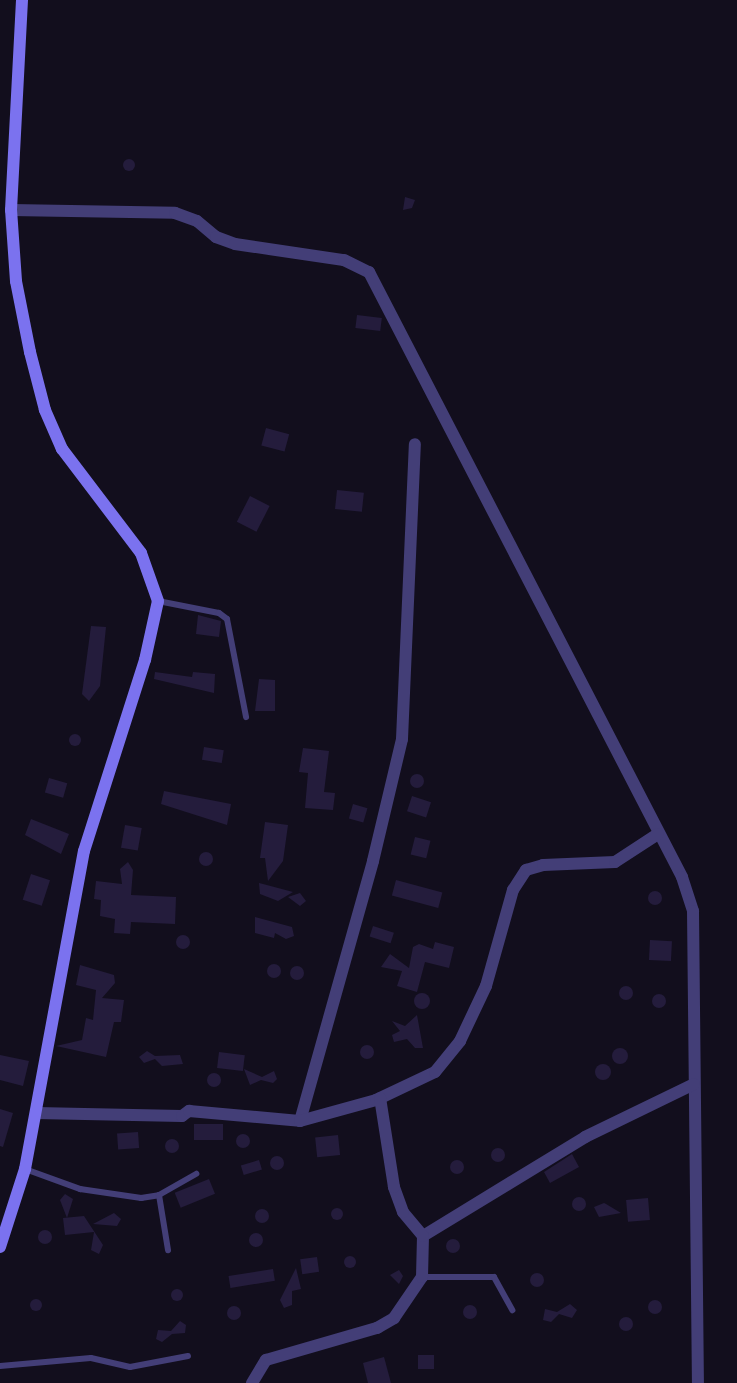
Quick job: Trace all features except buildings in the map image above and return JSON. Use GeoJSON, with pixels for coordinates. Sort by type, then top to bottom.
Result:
{"type":"FeatureCollection","features":[{"type":"Feature","properties":{"kind":"street"},"geometry":{"type":"LineString","coordinates":[[0,1246],[25,1169],[84,851],[145,660],[158,600],[141,554],[73,468],[45,410],[16,281],[11,210],[22,0]]}},
{"type":"Feature","properties":{"kind":"street"},"geometry":{"type":"LineString","coordinates":[[11,210],[175,213],[197,220],[216,237],[235,244],[344,260],[369,272],[658,834],[682,877],[693,911],[698,1383]]}},
{"type":"Feature","properties":{"kind":"street"},"geometry":{"type":"LineString","coordinates":[[300,1121],[374,861],[402,739],[415,444]]}},
{"type":"Feature","properties":{"kind":"street"},"geometry":{"type":"LineString","coordinates":[[36,1113],[182,1116],[189,1111],[300,1121],[380,1098],[435,1072],[460,1041],[486,986],[513,890],[526,870],[543,865],[615,862],[658,834]]}},
{"type":"Feature","properties":{"kind":"street"},"geometry":{"type":"LineString","coordinates":[[423,1236],[585,1137],[694,1084]]}},
{"type":"Feature","properties":{"kind":"street"},"geometry":{"type":"LineString","coordinates":[[252,1383],[272,1357],[377,1328],[394,1318],[422,1276],[423,1236],[403,1212],[394,1187],[380,1098]]}},
{"type":"Feature","properties":{"kind":"lane"},"geometry":{"type":"LineString","coordinates":[[158,600],[227,619],[246,718]]}},
{"type":"Feature","properties":{"kind":"lane"},"geometry":{"type":"LineString","coordinates":[[25,1169],[80,1189],[141,1198],[159,1195],[196,1174]]}},
{"type":"Feature","properties":{"kind":"lane"},"geometry":{"type":"LineString","coordinates":[[159,1195],[168,1250]]}},
{"type":"Feature","properties":{"kind":"lane"},"geometry":{"type":"LineString","coordinates":[[422,1276],[494,1277],[512,1310]]}},
{"type":"Feature","properties":{"kind":"lane"},"geometry":{"type":"LineString","coordinates":[[0,1366],[91,1358],[130,1367],[188,1356]]}}]}
